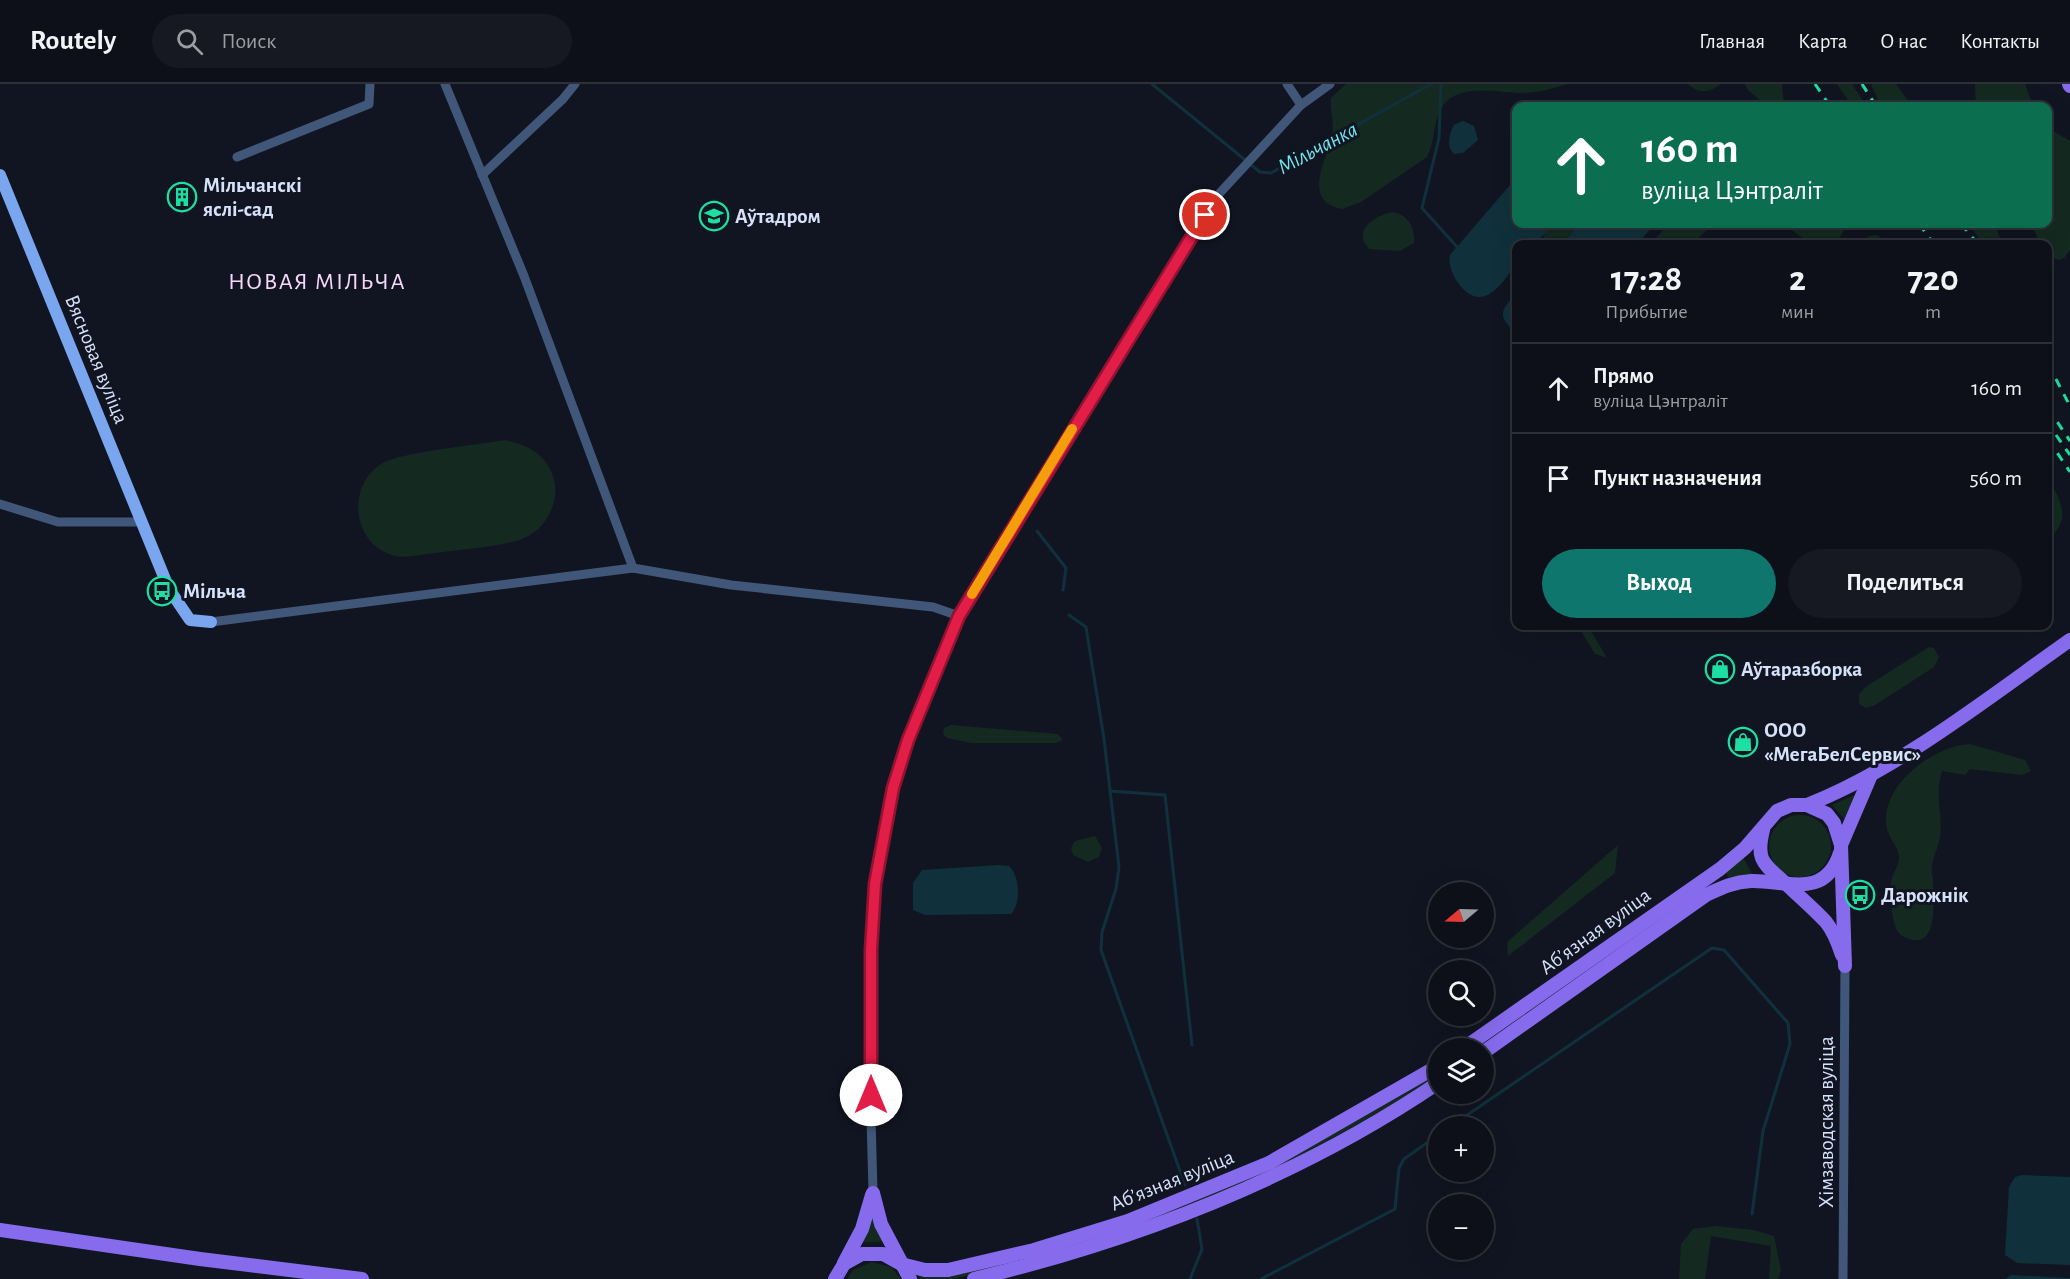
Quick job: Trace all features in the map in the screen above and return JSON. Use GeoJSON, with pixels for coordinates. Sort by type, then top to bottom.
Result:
{"type":"FeatureCollection","features":[{"type":"Feature","properties":{"kind":"main road"},"geometry":{"type":"LineString","coordinates":[[1807,805],[1871,775],[1975,707],[2070,640]]}},
{"type":"Feature","properties":{"kind":"main road"},"geometry":{"type":"LineString","coordinates":[[1785,882],[1809,885],[1820,880],[1837,863],[1840,848],[1871,775]]}},
{"type":"Feature","properties":{"kind":"main road"},"geometry":{"type":"LineString","coordinates":[[1791,805],[1807,805],[1817,808],[1834,823],[1840,848],[1845,966],[1835,936],[1826,923],[1785,882],[1771,873],[1762,859],[1760,843],[1764,827],[1777,811],[1791,805]]}},
{"type":"Feature","properties":{"kind":"main road","name":"Абʼязная вуліца"},"geometry":{"type":"LineString","coordinates":[[1478,1038],[1720,869],[1764,827]]}},
{"type":"Feature","properties":{"kind":"main road","name":"Абʼязная вуліца"},"geometry":{"type":"LineString","coordinates":[[1494,1045],[1706,895],[1730,884],[1785,882]]}},
{"type":"Feature","properties":{"kind":"main road","name":"Абʼязная вуліца"},"geometry":{"type":"LineString","coordinates":[[836,1274],[862,1254],[883,1254],[901,1264],[925,1270],[948,1270],[1034,1250],[1128,1221],[1269,1163],[1428,1072]]}},
{"type":"Feature","properties":{"kind":"main road","name":"Абʼязная вуліца"},"geometry":{"type":"LineString","coordinates":[[974,1279],[1061,1257],[1135,1233],[1205,1205],[1334,1145],[1428,1089]]}},
{"type":"Feature","properties":{"kind":"main road"},"geometry":{"type":"LineString","coordinates":[[873,1193],[881,1224],[910,1279]]}},
{"type":"Feature","properties":{"kind":"main road"},"geometry":{"type":"LineString","coordinates":[[836,1274],[862,1229],[873,1193]]}},
{"type":"Feature","properties":{"kind":"main road"},"geometry":{"type":"LineString","coordinates":[[0,1230],[362,1279]]}},
{"type":"Feature","properties":{"kind":"street"},"geometry":{"type":"LineString","coordinates":[[237,157],[369,104],[370,84]]}},
{"type":"Feature","properties":{"kind":"street"},"geometry":{"type":"LineString","coordinates":[[445,84],[554,354],[633,568]]}},
{"type":"Feature","properties":{"kind":"street"},"geometry":{"type":"LineString","coordinates":[[482,175],[563,99],[575,84]]}},
{"type":"Feature","properties":{"kind":"street"},"geometry":{"type":"LineString","coordinates":[[1287,84],[1301,105]]}},
{"type":"Feature","properties":{"kind":"street"},"geometry":{"type":"LineString","coordinates":[[873,1193],[871,950],[875,884],[883,832],[896,777],[908,740],[959,616],[1217,196],[1301,105],[1330,84]]}},
{"type":"Feature","properties":{"kind":"street","name":"Вясновая вуліца"},"geometry":{"type":"LineString","coordinates":[[0,175],[170,589],[190,620],[211,622]]}},
{"type":"Feature","properties":{"kind":"street"},"geometry":{"type":"LineString","coordinates":[[0,504],[58,522],[142,522]]}},
{"type":"Feature","properties":{"kind":"street"},"geometry":{"type":"LineString","coordinates":[[211,622],[633,568],[731,585],[933,608],[959,616]]}},
{"type":"Feature","properties":{"kind":"street","name":"Хімзаводская вуліца"},"geometry":{"type":"LineString","coordinates":[[1843,1279],[1845,966]]}},
{"type":"Feature","properties":{"kind":"green space"},"geometry":{"type":"Polygon","coordinates":[[[1346,84],[1566,84],[1537,92],[1469,91],[1451,98],[1440,110],[1427,157],[1361,202],[1342,209],[1329,204],[1322,197],[1319,188],[1322,166],[1333,130],[1331,98],[1346,84]]]}},
{"type":"Feature","properties":{"kind":"green space"},"geometry":{"type":"Polygon","coordinates":[[[1688,84],[1721,84],[1712,89],[1700,91],[1688,84]]]}},
{"type":"Feature","properties":{"kind":"green space"},"geometry":{"type":"Polygon","coordinates":[[[1745,84],[1782,84],[1784,102],[1762,102],[1748,90],[1745,84]]]}},
{"type":"Feature","properties":{"kind":"green space"},"geometry":{"type":"Polygon","coordinates":[[[1837,84],[1852,84],[1863,102],[1849,102],[1837,84]]]}},
{"type":"Feature","properties":{"kind":"green space"},"geometry":{"type":"Polygon","coordinates":[[[1871,84],[1896,84],[1909,102],[1879,102],[1871,84]]]}},
{"type":"Feature","properties":{"kind":"green space"},"geometry":{"type":"Polygon","coordinates":[[[1975,84],[2025,84],[2032,102],[1976,102],[1975,84]]]}},
{"type":"Feature","properties":{"kind":"green space"},"geometry":{"type":"Polygon","coordinates":[[[2052,130],[2070,141],[2070,250],[2064,258],[2059,260],[2052,257],[2052,240],[2039,240],[2034,230],[2015,228],[2052,228],[2052,130]]]}},
{"type":"Feature","properties":{"kind":"green space"},"geometry":{"type":"Polygon","coordinates":[[[1392,212],[1406,219],[1412,227],[1414,243],[1400,251],[1369,249],[1363,240],[1364,229],[1376,218],[1392,212]]]}},
{"type":"Feature","properties":{"kind":"green space"},"geometry":{"type":"Polygon","coordinates":[[[1550,228],[1576,228],[1564,240],[1543,240],[1545,233],[1550,228]]]}},
{"type":"Feature","properties":{"kind":"green space"},"geometry":{"type":"Polygon","coordinates":[[[1665,228],[1709,228],[1696,240],[1654,240],[1665,228]]]}},
{"type":"Feature","properties":{"kind":"green space"},"geometry":{"type":"Polygon","coordinates":[[[1790,228],[1845,228],[1842,235],[1836,240],[1808,240],[1790,228]]]}},
{"type":"Feature","properties":{"kind":"green space"},"geometry":{"type":"Polygon","coordinates":[[[1973,228],[1996,228],[2001,240],[1980,240],[1973,228]]]}},
{"type":"Feature","properties":{"kind":"green space"},"geometry":{"type":"Polygon","coordinates":[[[1877,235],[1885,240],[1864,240],[1869,236],[1877,235]]]}},
{"type":"Feature","properties":{"kind":"green space"},"geometry":{"type":"Polygon","coordinates":[[[505,440],[521,444],[534,451],[545,461],[553,476],[555,495],[550,513],[539,528],[531,534],[502,544],[408,557],[396,556],[370,541],[359,515],[359,501],[362,487],[370,474],[381,464],[422,452],[505,440]]]}},
{"type":"Feature","properties":{"kind":"green space"},"geometry":{"type":"Polygon","coordinates":[[[2052,487],[2058,497],[2062,512],[2060,526],[2052,535],[2052,487]]]}},
{"type":"Feature","properties":{"kind":"green space"},"geometry":{"type":"Polygon","coordinates":[[[1580,630],[1590,630],[1607,658],[1595,654],[1580,630]]]}},
{"type":"Feature","properties":{"kind":"green space"},"geometry":{"type":"Polygon","coordinates":[[[1929,647],[1934,648],[1939,657],[1934,667],[1875,705],[1866,708],[1859,704],[1859,694],[1867,686],[1929,647]]]}},
{"type":"Feature","properties":{"kind":"green space"},"geometry":{"type":"Polygon","coordinates":[[[951,725],[1058,734],[1063,740],[1056,743],[971,743],[947,738],[943,734],[944,728],[951,725]]]}},
{"type":"Feature","properties":{"kind":"green space"},"geometry":{"type":"Polygon","coordinates":[[[1970,744],[2025,760],[2031,771],[2022,775],[1970,769],[1965,775],[1942,771],[1939,788],[1940,837],[1932,863],[1933,918],[1926,936],[1919,940],[1909,939],[1897,930],[1891,910],[1891,883],[1899,856],[1886,827],[1888,808],[1893,794],[1914,769],[1941,752],[1970,744]]]}},
{"type":"Feature","properties":{"kind":"green space"},"geometry":{"type":"Polygon","coordinates":[[[1857,794],[1844,819],[1832,805],[1857,794]]]}},
{"type":"Feature","properties":{"kind":"green space"},"geometry":{"type":"Polygon","coordinates":[[[1800,815],[1812,817],[1822,824],[1829,834],[1831,846],[1829,858],[1822,868],[1812,875],[1800,877],[1788,875],[1778,868],[1771,858],[1769,846],[1771,834],[1778,824],[1788,817],[1800,815]]]}},
{"type":"Feature","properties":{"kind":"green space"},"geometry":{"type":"Polygon","coordinates":[[[1095,836],[1102,848],[1099,857],[1088,862],[1073,855],[1071,848],[1075,841],[1095,836]]]}},
{"type":"Feature","properties":{"kind":"green space"},"geometry":{"type":"Polygon","coordinates":[[[1618,845],[1615,873],[1508,956],[1507,942],[1618,845]]]}},
{"type":"Feature","properties":{"kind":"green space"},"geometry":{"type":"Polygon","coordinates":[[[1743,857],[1752,874],[1729,878],[1726,873],[1743,857]]]}},
{"type":"Feature","properties":{"kind":"green space"},"geometry":{"type":"Polygon","coordinates":[[[1428,1080],[1414,1093],[1289,1162],[1185,1208],[1026,1262],[953,1279],[920,1279],[919,1275],[951,1276],[1123,1228],[1179,1208],[1246,1179],[1428,1080]]]}},
{"type":"Feature","properties":{"kind":"green space"},"geometry":{"type":"Polygon","coordinates":[[[871,1211],[887,1241],[858,1243],[871,1211]]]}},
{"type":"Feature","properties":{"kind":"green space"},"geometry":{"type":"Polygon","coordinates":[[[1716,1226],[1754,1230],[1774,1236],[1781,1270],[1778,1279],[1769,1279],[1771,1246],[1711,1236],[1705,1279],[1679,1279],[1681,1244],[1693,1229],[1716,1226]]]}},
{"type":"Feature","properties":{"kind":"green space"},"geometry":{"type":"Polygon","coordinates":[[[872,1262],[891,1267],[901,1279],[847,1279],[853,1270],[872,1262]]]}},
{"type":"Feature","properties":{"kind":"water"},"geometry":{"type":"Polygon","coordinates":[[[1463,121],[1474,126],[1478,140],[1463,153],[1454,154],[1449,144],[1451,132],[1454,125],[1463,121]]]}},
{"type":"Feature","properties":{"kind":"water"},"geometry":{"type":"Polygon","coordinates":[[[1512,183],[1512,228],[1550,228],[1539,240],[1512,240],[1512,270],[1494,290],[1485,296],[1471,295],[1459,284],[1451,269],[1450,255],[1512,183]]]}},
{"type":"Feature","properties":{"kind":"water"},"geometry":{"type":"Polygon","coordinates":[[[1576,228],[1651,228],[1641,240],[1565,240],[1576,228]]]}},
{"type":"Feature","properties":{"kind":"water"},"geometry":{"type":"Polygon","coordinates":[[[1512,298],[1512,329],[1503,314],[1512,298]]]}},
{"type":"Feature","properties":{"kind":"water"},"geometry":{"type":"Polygon","coordinates":[[[1009,866],[1017,883],[1018,897],[1011,914],[925,915],[913,910],[913,883],[922,870],[1009,866]]]}},
{"type":"Feature","properties":{"kind":"water"},"geometry":{"type":"Polygon","coordinates":[[[2022,1175],[2070,1177],[2070,1265],[2017,1263],[2005,1255],[2009,1187],[2015,1177],[2022,1175]]]}},
{"type":"Feature","properties":{"kind":"water"},"geometry":{"type":"Polygon","coordinates":[[[2011,1275],[2070,1278],[2070,1279],[2005,1279],[2011,1275]]]}},
{"type":"Feature","properties":{"kind":"waterway","name":"Мільчанка"},"geometry":{"type":"LineString","coordinates":[[1152,84],[1260,172],[1271,173],[1431,84]]}},
{"type":"Feature","properties":{"kind":"waterway"},"geometry":{"type":"LineString","coordinates":[[1441,84],[1439,138],[1422,208],[1458,248]]}},
{"type":"Feature","properties":{"kind":"waterway"},"geometry":{"type":"LineString","coordinates":[[1037,531],[1066,568],[1063,590]]}},
{"type":"Feature","properties":{"kind":"waterway"},"geometry":{"type":"LineString","coordinates":[[1069,615],[1086,627],[1104,739],[1119,867],[1116,889],[1102,932],[1101,950],[1185,1185]]}},
{"type":"Feature","properties":{"kind":"waterway"},"geometry":{"type":"LineString","coordinates":[[1110,791],[1165,795],[1192,1045]]}},
{"type":"Feature","properties":{"kind":"waterway"},"geometry":{"type":"LineString","coordinates":[[1466,1116],[1712,948],[1724,950],[1788,1023],[1790,1044],[1763,1131],[1752,1214]]}},
{"type":"Feature","properties":{"kind":"waterway"},"geometry":{"type":"LineString","coordinates":[[1261,1279],[1395,1209],[1399,1168],[1404,1159],[1428,1142]]}},
{"type":"Feature","properties":{"kind":"waterway"},"geometry":{"type":"LineString","coordinates":[[1190,1279],[1202,1249],[1197,1219]]}},
{"type":"Feature","properties":{"kind":"railway"},"geometry":{"type":"LineString","coordinates":[[1815,84],[1827,102]]}},
{"type":"Feature","properties":{"kind":"railway"},"geometry":{"type":"LineString","coordinates":[[1862,84],[1873,102]]}},
{"type":"Feature","properties":{"kind":"railway"},"geometry":{"type":"LineString","coordinates":[[1922,228],[1931,240]]}},
{"type":"Feature","properties":{"kind":"railway"},"geometry":{"type":"LineString","coordinates":[[1964,228],[1975,240]]}},
{"type":"Feature","properties":{"kind":"railway"},"geometry":{"type":"LineString","coordinates":[[2052,372],[2070,406]]}},
{"type":"Feature","properties":{"kind":"railway"},"geometry":{"type":"LineString","coordinates":[[2052,414],[2070,441]]}},
{"type":"Feature","properties":{"kind":"railway"},"geometry":{"type":"LineString","coordinates":[[2056,435],[2070,455]]}},
{"type":"Feature","properties":{"kind":"railway"},"geometry":{"type":"LineString","coordinates":[[2052,445],[2070,472]]}},
{"type":"Feature","properties":{"kind":"slow traffic"},"geometry":{"type":"LineString","coordinates":[[972,594],[1072,429]]}},
{"type":"Feature","properties":{"kind":"place","name":"Мільчанскі яслі-сад"},"geometry":{"type":"Point","coordinates":[182,197]}},
{"type":"Feature","properties":{"kind":"place","name":"Аўтадром"},"geometry":{"type":"Point","coordinates":[714,216]}},
{"type":"Feature","properties":{"kind":"place","name":"Мільча"},"geometry":{"type":"Point","coordinates":[162,591]}},
{"type":"Feature","properties":{"kind":"place","name":"Аўтаразборка"},"geometry":{"type":"Point","coordinates":[1720,669]}},
{"type":"Feature","properties":{"kind":"place","name":"ООО «МегаБелСервис»"},"geometry":{"type":"Point","coordinates":[1743,742]}},
{"type":"Feature","properties":{"kind":"place","name":"Дарожнік"},"geometry":{"type":"Point","coordinates":[1860,895]}},
{"type":"Feature","properties":{"kind":"district","name":"НОВАЯ МІЛЬЧА"},"geometry":{"type":"Point","coordinates":[317,281]}},
{"type":"Feature","properties":{"kind":"route"},"geometry":{"type":"LineString","coordinates":[[871,1095],[871,950],[875,884],[893,788],[908,740],[959,616],[1026,502],[1205,215]]}}]}
